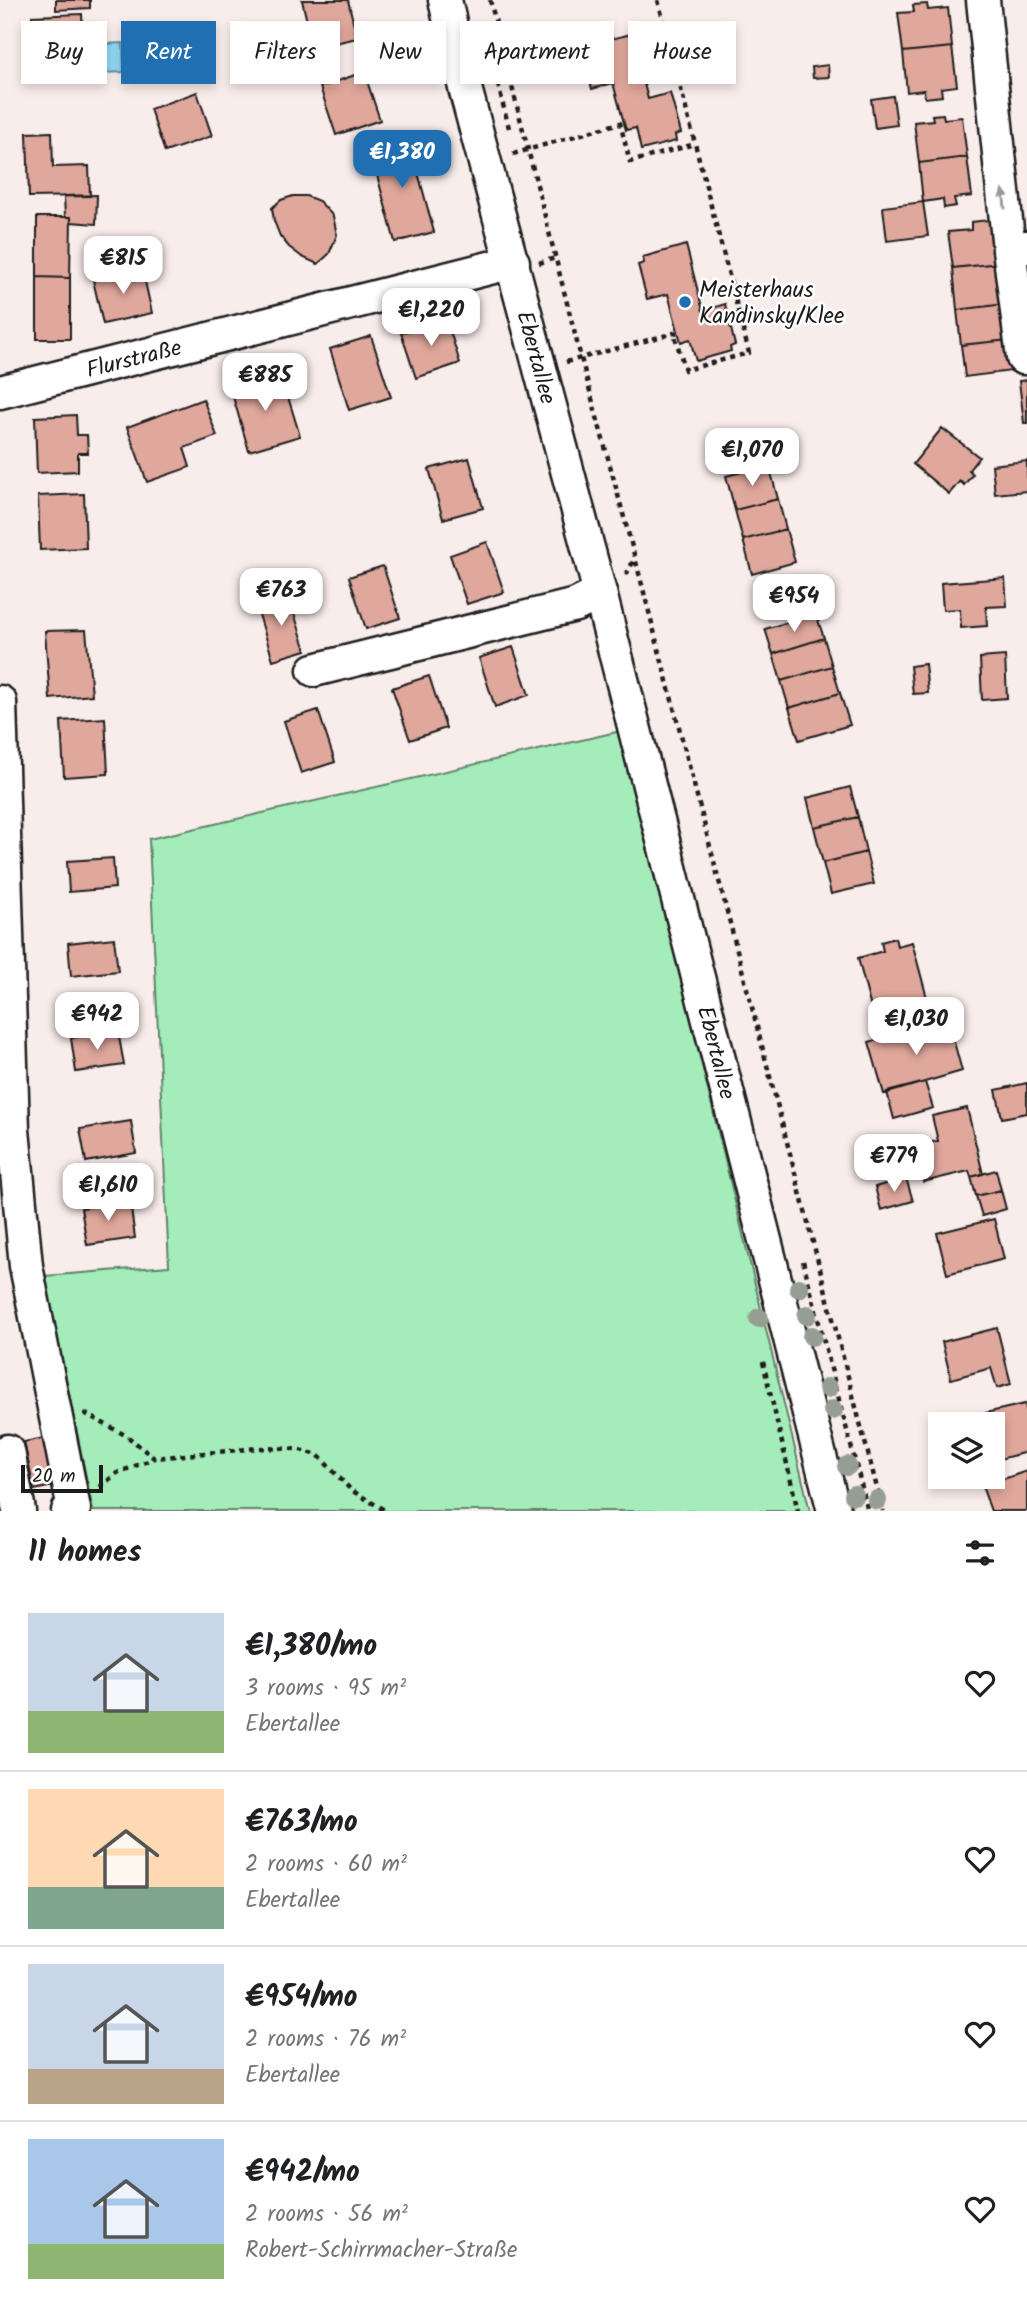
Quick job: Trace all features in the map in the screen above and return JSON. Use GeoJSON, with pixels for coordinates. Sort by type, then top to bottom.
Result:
{"type":"FeatureCollection","features":[{"type":"Feature","properties":{"kind":"street","name":"Ebertallee"},"geometry":{"type":"LineString","coordinates":[[445,0],[464,88],[600,593],[834,1511]]}},
{"type":"Feature","properties":{"kind":"street"},"geometry":{"type":"LineString","coordinates":[[983,0],[1018,248],[1023,358],[1027,358]]}},
{"type":"Feature","properties":{"kind":"street","name":"Flurstraße"},"geometry":{"type":"LineString","coordinates":[[0,392],[513,262]]}},
{"type":"Feature","properties":{"kind":"street"},"geometry":{"type":"LineString","coordinates":[[314,670],[576,605],[600,593]]}},
{"type":"Feature","properties":{"kind":"street"},"geometry":{"type":"LineString","coordinates":[[0,702],[7,1134],[26,1266],[71,1510]]}},
{"type":"Feature","properties":{"kind":"street"},"geometry":{"type":"LineString","coordinates":[[8,1451],[19,1511]]}},
{"type":"Feature","properties":{"kind":"path"},"geometry":{"type":"LineString","coordinates":[[490,0],[883,1511]]}},
{"type":"Feature","properties":{"kind":"path"},"geometry":{"type":"LineString","coordinates":[[541,369],[676,333],[685,370],[749,353],[658,0]]}},
{"type":"Feature","properties":{"kind":"path"},"geometry":{"type":"LineString","coordinates":[[485,162],[622,122],[630,162],[695,144]]}},
{"type":"Feature","properties":{"kind":"path"},"geometry":{"type":"LineString","coordinates":[[52,1396],[127,1436],[154,1458]]}},
{"type":"Feature","properties":{"kind":"path"},"geometry":{"type":"LineString","coordinates":[[71,1510],[117,1473],[154,1458],[258,1448],[297,1449],[318,1455],[351,1490],[386,1511]]}},
{"type":"Feature","properties":{"kind":"green space"},"geometry":{"type":"Polygon","coordinates":[[[621,731],[810,1511],[93,1511],[45,1276],[169,1266],[149,839],[621,731]]]}},
{"type":"Feature","properties":{"kind":"water"},"geometry":{"type":"Polygon","coordinates":[[[121,43],[121,72],[107,73],[107,44],[121,43]]]}},
{"type":"Feature","properties":{"kind":"building"},"geometry":{"type":"Polygon","coordinates":[[[56,0],[90,0],[90,8],[56,10],[56,0]]]}},
{"type":"Feature","properties":{"kind":"building"},"geometry":{"type":"Polygon","coordinates":[[[302,0],[348,0],[354,39],[340,42],[340,21],[307,21],[302,0]]]}},
{"type":"Feature","properties":{"kind":"building"},"geometry":{"type":"Polygon","coordinates":[[[927,4],[928,10],[948,8],[952,47],[903,52],[898,13],[914,12],[913,5],[927,4]]]}},
{"type":"Feature","properties":{"kind":"building"},"geometry":{"type":"Polygon","coordinates":[[[82,14],[82,21],[32,21],[32,16],[82,14]]]}},
{"type":"Feature","properties":{"kind":"building"},"geometry":{"type":"Polygon","coordinates":[[[628,35],[628,84],[644,84],[648,99],[670,93],[681,133],[675,135],[676,141],[641,150],[636,128],[626,130],[613,84],[614,38],[628,35]]]}},
{"type":"Feature","properties":{"kind":"building"},"geometry":{"type":"Polygon","coordinates":[[[952,47],[957,86],[941,88],[942,96],[925,98],[924,90],[907,92],[903,52],[952,47]]]}},
{"type":"Feature","properties":{"kind":"building"},"geometry":{"type":"Polygon","coordinates":[[[828,65],[829,77],[813,78],[812,67],[828,65]]]}},
{"type":"Feature","properties":{"kind":"building"},"geometry":{"type":"Polygon","coordinates":[[[354,75],[354,84],[368,84],[380,120],[336,135],[320,87],[340,84],[340,80],[354,75]]]}},
{"type":"Feature","properties":{"kind":"building"},"geometry":{"type":"Polygon","coordinates":[[[591,84],[610,84],[592,89],[591,84]]]}},
{"type":"Feature","properties":{"kind":"building"},"geometry":{"type":"Polygon","coordinates":[[[197,92],[212,136],[165,152],[150,109],[197,92]]]}},
{"type":"Feature","properties":{"kind":"building"},"geometry":{"type":"Polygon","coordinates":[[[893,96],[897,125],[875,128],[871,99],[893,96]]]}},
{"type":"Feature","properties":{"kind":"building"},"geometry":{"type":"Polygon","coordinates":[[[943,114],[944,119],[962,117],[967,157],[919,163],[914,122],[933,120],[932,115],[943,114]]]}},
{"type":"Feature","properties":{"kind":"building"},"geometry":{"type":"Polygon","coordinates":[[[52,132],[53,167],[89,166],[90,196],[29,197],[27,133],[52,132]]]}},
{"type":"Feature","properties":{"kind":"building"},"geometry":{"type":"Polygon","coordinates":[[[409,139],[434,232],[395,242],[370,149],[409,139]]]}},
{"type":"Feature","properties":{"kind":"building"},"geometry":{"type":"Polygon","coordinates":[[[967,157],[972,196],[954,198],[956,206],[944,208],[943,199],[923,202],[919,163],[967,157]]]}},
{"type":"Feature","properties":{"kind":"building"},"geometry":{"type":"Polygon","coordinates":[[[97,195],[96,224],[71,222],[71,217],[65,217],[64,196],[97,195]]]}},
{"type":"Feature","properties":{"kind":"building"},"geometry":{"type":"Polygon","coordinates":[[[306,196],[319,201],[333,216],[337,235],[329,254],[318,264],[289,247],[280,236],[274,221],[272,208],[281,200],[306,196]]]}},
{"type":"Feature","properties":{"kind":"building"},"geometry":{"type":"Polygon","coordinates":[[[923,202],[928,236],[887,241],[883,207],[923,202]]]}},
{"type":"Feature","properties":{"kind":"building"},"geometry":{"type":"Polygon","coordinates":[[[37,217],[71,217],[70,278],[37,277],[37,217]]]}},
{"type":"Feature","properties":{"kind":"building"},"geometry":{"type":"Polygon","coordinates":[[[989,220],[990,227],[996,227],[1000,263],[953,268],[948,232],[971,230],[971,222],[989,220]]]}},
{"type":"Feature","properties":{"kind":"building","name":"Meisterhaus Kandinsky/Klee"},"geometry":{"type":"Polygon","coordinates":[[[686,245],[703,311],[725,304],[735,345],[730,347],[731,351],[696,361],[690,339],[681,342],[668,294],[647,299],[638,265],[644,263],[643,257],[686,245]]]}},
{"type":"Feature","properties":{"kind":"building"},"geometry":{"type":"Polygon","coordinates":[[[1000,263],[1005,304],[957,310],[953,268],[1000,263]]]}},
{"type":"Feature","properties":{"kind":"building"},"geometry":{"type":"Polygon","coordinates":[[[142,268],[152,313],[103,324],[93,280],[142,268]]]}},
{"type":"Feature","properties":{"kind":"building"},"geometry":{"type":"Polygon","coordinates":[[[37,277],[70,278],[70,339],[37,339],[37,277]]]}},
{"type":"Feature","properties":{"kind":"building"},"geometry":{"type":"Polygon","coordinates":[[[1005,304],[1009,340],[961,345],[957,310],[1005,304]]]}},
{"type":"Feature","properties":{"kind":"building"},"geometry":{"type":"Polygon","coordinates":[[[446,318],[460,363],[416,378],[401,333],[446,318]]]}},
{"type":"Feature","properties":{"kind":"building"},"geometry":{"type":"Polygon","coordinates":[[[371,336],[391,397],[349,410],[330,349],[371,336]]]}},
{"type":"Feature","properties":{"kind":"building"},"geometry":{"type":"Polygon","coordinates":[[[1009,340],[1012,371],[965,377],[961,345],[1009,340]]]}},
{"type":"Feature","properties":{"kind":"building"},"geometry":{"type":"Polygon","coordinates":[[[281,374],[300,436],[249,451],[231,390],[281,374]]]}},
{"type":"Feature","properties":{"kind":"building"},"geometry":{"type":"Polygon","coordinates":[[[1027,380],[1027,423],[1024,423],[1019,381],[1027,380]]]}},
{"type":"Feature","properties":{"kind":"building"},"geometry":{"type":"Polygon","coordinates":[[[203,399],[217,436],[184,448],[190,467],[147,482],[127,427],[203,399]]]}},
{"type":"Feature","properties":{"kind":"building"},"geometry":{"type":"Polygon","coordinates":[[[76,415],[77,435],[87,435],[88,453],[78,453],[78,471],[37,473],[35,417],[76,415]]]}},
{"type":"Feature","properties":{"kind":"building"},"geometry":{"type":"Polygon","coordinates":[[[942,428],[979,457],[969,470],[973,474],[964,485],[960,481],[949,494],[913,464],[942,428]]]}},
{"type":"Feature","properties":{"kind":"building"},"geometry":{"type":"Polygon","coordinates":[[[469,458],[483,508],[443,519],[429,469],[469,458]]]}},
{"type":"Feature","properties":{"kind":"building"},"geometry":{"type":"Polygon","coordinates":[[[1027,461],[1027,491],[995,494],[992,465],[1027,461]]]}},
{"type":"Feature","properties":{"kind":"building"},"geometry":{"type":"Polygon","coordinates":[[[769,465],[778,499],[735,510],[726,476],[769,465]]]}},
{"type":"Feature","properties":{"kind":"building"},"geometry":{"type":"Polygon","coordinates":[[[84,494],[86,548],[40,550],[38,496],[84,494]]]}},
{"type":"Feature","properties":{"kind":"building"},"geometry":{"type":"Polygon","coordinates":[[[778,499],[786,529],[743,540],[735,510],[778,499]]]}},
{"type":"Feature","properties":{"kind":"building"},"geometry":{"type":"Polygon","coordinates":[[[786,529],[795,562],[752,574],[743,540],[786,529]]]}},
{"type":"Feature","properties":{"kind":"building"},"geometry":{"type":"Polygon","coordinates":[[[487,542],[504,592],[467,604],[450,555],[487,542]]]}},
{"type":"Feature","properties":{"kind":"building"},"geometry":{"type":"Polygon","coordinates":[[[383,566],[400,618],[366,629],[349,577],[383,566]]]}},
{"type":"Feature","properties":{"kind":"building"},"geometry":{"type":"Polygon","coordinates":[[[1005,578],[1007,606],[986,607],[987,626],[961,628],[960,609],[943,610],[941,583],[1005,578]]]}},
{"type":"Feature","properties":{"kind":"building"},"geometry":{"type":"Polygon","coordinates":[[[288,595],[306,650],[273,660],[256,605],[288,595]]]}},
{"type":"Feature","properties":{"kind":"building"},"geometry":{"type":"Polygon","coordinates":[[[816,614],[824,638],[773,654],[765,629],[816,614]]]}},
{"type":"Feature","properties":{"kind":"building"},"geometry":{"type":"Polygon","coordinates":[[[86,630],[92,695],[50,699],[45,631],[86,630]]]}},
{"type":"Feature","properties":{"kind":"building"},"geometry":{"type":"Polygon","coordinates":[[[824,638],[832,666],[781,681],[773,654],[824,638]]]}},
{"type":"Feature","properties":{"kind":"building"},"geometry":{"type":"Polygon","coordinates":[[[513,647],[529,695],[495,707],[479,658],[513,647]]]}},
{"type":"Feature","properties":{"kind":"building"},"geometry":{"type":"Polygon","coordinates":[[[1005,656],[1007,698],[982,700],[980,658],[1005,656]]]}},
{"type":"Feature","properties":{"kind":"building"},"geometry":{"type":"Polygon","coordinates":[[[925,664],[928,693],[913,694],[910,666],[925,664]]]}},
{"type":"Feature","properties":{"kind":"building"},"geometry":{"type":"Polygon","coordinates":[[[832,666],[840,693],[789,708],[781,681],[832,666]]]}},
{"type":"Feature","properties":{"kind":"building"},"geometry":{"type":"Polygon","coordinates":[[[429,676],[446,728],[410,740],[392,688],[429,676]]]}},
{"type":"Feature","properties":{"kind":"building"},"geometry":{"type":"Polygon","coordinates":[[[840,693],[850,725],[799,740],[789,708],[840,693]]]}},
{"type":"Feature","properties":{"kind":"building"},"geometry":{"type":"Polygon","coordinates":[[[318,710],[335,762],[301,773],[284,721],[318,710]]]}},
{"type":"Feature","properties":{"kind":"building"},"geometry":{"type":"Polygon","coordinates":[[[105,718],[108,774],[64,777],[61,721],[105,718]]]}},
{"type":"Feature","properties":{"kind":"building"},"geometry":{"type":"Polygon","coordinates":[[[850,787],[858,817],[814,827],[807,798],[850,787]]]}},
{"type":"Feature","properties":{"kind":"building"},"geometry":{"type":"Polygon","coordinates":[[[858,817],[866,852],[823,863],[814,827],[858,817]]]}},
{"type":"Feature","properties":{"kind":"building"},"geometry":{"type":"Polygon","coordinates":[[[866,852],[874,884],[831,894],[823,863],[866,852]]]}},
{"type":"Feature","properties":{"kind":"building"},"geometry":{"type":"Polygon","coordinates":[[[113,858],[115,888],[69,892],[67,861],[113,858]]]}},
{"type":"Feature","properties":{"kind":"building"},"geometry":{"type":"Polygon","coordinates":[[[114,938],[118,971],[71,976],[68,943],[114,938]]]}},
{"type":"Feature","properties":{"kind":"building"},"geometry":{"type":"Polygon","coordinates":[[[895,938],[897,946],[912,942],[927,998],[872,1012],[858,958],[883,951],[881,942],[895,938]]]}},
{"type":"Feature","properties":{"kind":"building"},"geometry":{"type":"Polygon","coordinates":[[[948,1020],[962,1071],[884,1094],[869,1042],[948,1020]]]}},
{"type":"Feature","properties":{"kind":"building"},"geometry":{"type":"Polygon","coordinates":[[[118,1031],[124,1065],[76,1072],[71,1038],[118,1031]]]}},
{"type":"Feature","properties":{"kind":"building"},"geometry":{"type":"Polygon","coordinates":[[[925,1082],[933,1108],[894,1119],[887,1092],[925,1082]]]}},
{"type":"Feature","properties":{"kind":"building"},"geometry":{"type":"Polygon","coordinates":[[[1027,1083],[1027,1113],[1002,1118],[996,1090],[1027,1083]]]}},
{"type":"Feature","properties":{"kind":"building"},"geometry":{"type":"Polygon","coordinates":[[[967,1108],[983,1174],[971,1177],[969,1171],[923,1182],[915,1146],[938,1141],[932,1116],[967,1108]]]}},
{"type":"Feature","properties":{"kind":"building"},"geometry":{"type":"Polygon","coordinates":[[[131,1121],[136,1153],[86,1162],[80,1129],[131,1121]]]}},
{"type":"Feature","properties":{"kind":"building"},"geometry":{"type":"Polygon","coordinates":[[[996,1170],[1001,1190],[976,1196],[971,1177],[996,1170]]]}},
{"type":"Feature","properties":{"kind":"building"},"geometry":{"type":"Polygon","coordinates":[[[906,1178],[913,1201],[881,1210],[875,1187],[906,1178]]]}},
{"type":"Feature","properties":{"kind":"building"},"geometry":{"type":"Polygon","coordinates":[[[1001,1190],[1006,1209],[982,1216],[976,1196],[1001,1190]]]}},
{"type":"Feature","properties":{"kind":"building"},"geometry":{"type":"Polygon","coordinates":[[[130,1201],[135,1238],[87,1245],[81,1208],[130,1201]]]}},
{"type":"Feature","properties":{"kind":"building"},"geometry":{"type":"Polygon","coordinates":[[[994,1219],[1004,1259],[947,1274],[937,1233],[994,1219]]]}},
{"type":"Feature","properties":{"kind":"building"},"geometry":{"type":"Polygon","coordinates":[[[997,1328],[1011,1384],[997,1388],[991,1368],[951,1379],[942,1342],[997,1328]]]}},
{"type":"Feature","properties":{"kind":"building"},"geometry":{"type":"Polygon","coordinates":[[[1025,1404],[1027,1452],[1005,1458],[1005,1412],[990,1412],[1025,1404]]]}},
{"type":"Feature","properties":{"kind":"building"},"geometry":{"type":"Polygon","coordinates":[[[49,1437],[58,1485],[34,1490],[24,1442],[49,1437]]]}},
{"type":"Feature","properties":{"kind":"building"},"geometry":{"type":"Polygon","coordinates":[[[1027,1471],[1027,1511],[991,1511],[983,1489],[1005,1489],[1005,1478],[1027,1471]]]}},
{"type":"Feature","properties":{"kind":"place","name":"Meisterhaus Kandinsky/Klee"},"geometry":{"type":"Point","coordinates":[685,302]}}]}
